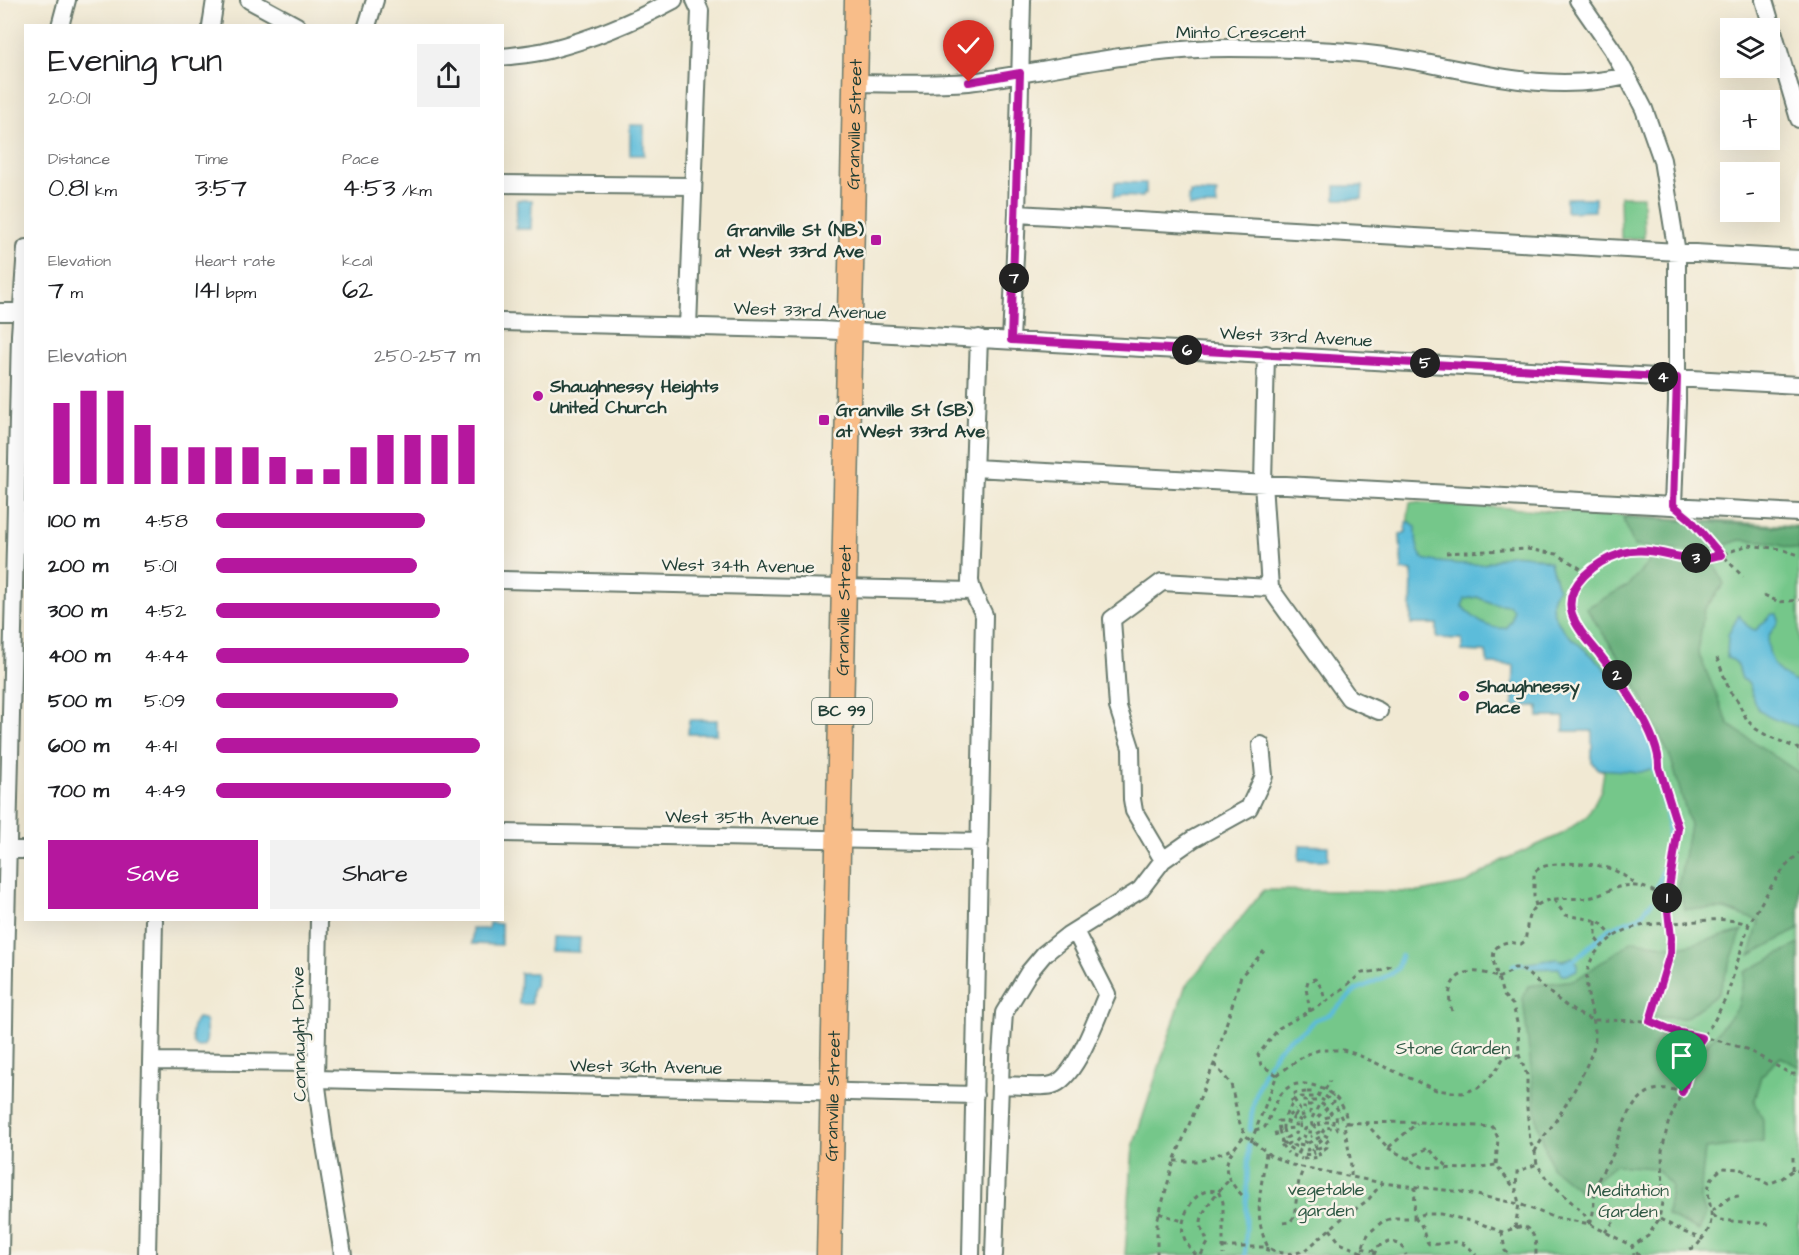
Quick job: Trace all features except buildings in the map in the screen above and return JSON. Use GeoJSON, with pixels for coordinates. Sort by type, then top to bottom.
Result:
{"type":"FeatureCollection","features":[{"type":"Feature","properties":{"kind":"highway","name":"Granville Street"},"geometry":{"type":"LineString","coordinates":[[829,1255],[857,0]]}},
{"type":"Feature","properties":{"kind":"street"},"geometry":{"type":"LineString","coordinates":[[61,24],[67,0]]}},
{"type":"Feature","properties":{"kind":"street"},"geometry":{"type":"LineString","coordinates":[[211,24],[215,0]]}},
{"type":"Feature","properties":{"kind":"street"},"geometry":{"type":"LineString","coordinates":[[249,0],[293,24]]}},
{"type":"Feature","properties":{"kind":"street"},"geometry":{"type":"LineString","coordinates":[[368,24],[375,0]]}},
{"type":"Feature","properties":{"kind":"street"},"geometry":{"type":"LineString","coordinates":[[688,327],[700,11],[695,0]]}},
{"type":"Feature","properties":{"kind":"street"},"geometry":{"type":"LineString","coordinates":[[1011,340],[1017,214],[1022,0]]}},
{"type":"Feature","properties":{"kind":"street"},"geometry":{"type":"LineString","coordinates":[[1578,0],[1612,49],[1627,76],[1644,109],[1662,160],[1677,253],[1677,378],[1673,505]]}},
{"type":"Feature","properties":{"kind":"street"},"geometry":{"type":"LineString","coordinates":[[1764,0],[1799,119]]}},
{"type":"Feature","properties":{"kind":"street"},"geometry":{"type":"LineString","coordinates":[[504,57],[547,51],[625,25],[671,1]]}},
{"type":"Feature","properties":{"kind":"street","name":"Minto Crescent"},"geometry":{"type":"LineString","coordinates":[[855,83],[969,82],[1152,52],[1228,48],[1291,49],[1383,56],[1507,80],[1557,84],[1610,80],[1627,76]]}},
{"type":"Feature","properties":{"kind":"street"},"geometry":{"type":"LineString","coordinates":[[504,184],[692,186]]}},
{"type":"Feature","properties":{"kind":"street"},"geometry":{"type":"LineString","coordinates":[[1017,214],[1799,260]]}},
{"type":"Feature","properties":{"kind":"street"},"geometry":{"type":"LineString","coordinates":[[0,1255],[4,850],[24,291]]}},
{"type":"Feature","properties":{"kind":"street"},"geometry":{"type":"LineString","coordinates":[[0,312],[23,312]]}},
{"type":"Feature","properties":{"kind":"street","name":"West 33rd Avenue"},"geometry":{"type":"LineString","coordinates":[[504,322],[850,331],[1799,385]]}},
{"type":"Feature","properties":{"kind":"street"},"geometry":{"type":"LineString","coordinates":[[971,1255],[984,615],[972,591],[970,581],[979,338]]}},
{"type":"Feature","properties":{"kind":"street"},"geometry":{"type":"LineString","coordinates":[[1266,354],[1263,483],[1270,588],[1349,698],[1379,711]]}},
{"type":"Feature","properties":{"kind":"street"},"geometry":{"type":"LineString","coordinates":[[974,468],[1799,513]]}},
{"type":"Feature","properties":{"kind":"street","name":"West 34th Avenue"},"geometry":{"type":"LineString","coordinates":[[504,580],[972,591]]}},
{"type":"Feature","properties":{"kind":"street"},"geometry":{"type":"LineString","coordinates":[[1163,860],[1134,811],[1131,748],[1118,707],[1112,619],[1162,582],[1270,588]]}},
{"type":"Feature","properties":{"kind":"street"},"geometry":{"type":"LineString","coordinates":[[994,1255],[1004,1013],[1029,972],[1044,954],[1075,931],[1140,890],[1163,860],[1249,808],[1264,776],[1261,745]]}},
{"type":"Feature","properties":{"kind":"street","name":"West 35th Avenue"},"geometry":{"type":"LineString","coordinates":[[504,833],[980,842]]}},
{"type":"Feature","properties":{"kind":"street"},"geometry":{"type":"LineString","coordinates":[[4,850],[24,850]]}},
{"type":"Feature","properties":{"kind":"street"},"geometry":{"type":"LineString","coordinates":[[147,1255],[154,921]]}},
{"type":"Feature","properties":{"kind":"street","name":"Connaught Drive"},"geometry":{"type":"LineString","coordinates":[[319,921],[316,1071],[324,1139],[343,1255]]}},
{"type":"Feature","properties":{"kind":"street"},"geometry":{"type":"LineString","coordinates":[[1000,1085],[1053,1085],[1065,1077],[1076,1062],[1107,994],[1075,931]]}},
{"type":"Feature","properties":{"kind":"street","name":"West 36th Avenue"},"geometry":{"type":"LineString","coordinates":[[152,1061],[316,1071],[975,1095]]}},
{"type":"Feature","properties":{"kind":"path"},"geometry":{"type":"LineString","coordinates":[[1673,505],[1690,519],[1743,577]]}},
{"type":"Feature","properties":{"kind":"path"},"geometry":{"type":"LineString","coordinates":[[1650,1021],[1670,954],[1667,898],[1678,828],[1659,767],[1660,757],[1649,731],[1625,686],[1580,630],[1571,613],[1571,595],[1586,572],[1622,553],[1658,551],[1699,559],[1721,555],[1748,545],[1781,549],[1799,555]]}},
{"type":"Feature","properties":{"kind":"path"},"geometry":{"type":"LineString","coordinates":[[1446,553],[1527,549],[1557,554],[1586,572]]}},
{"type":"Feature","properties":{"kind":"path"},"geometry":{"type":"LineString","coordinates":[[1764,595],[1779,602],[1799,600]]}},
{"type":"Feature","properties":{"kind":"path"},"geometry":{"type":"LineString","coordinates":[[1717,658],[1730,692],[1737,700],[1747,720],[1766,735],[1799,749]]}},
{"type":"Feature","properties":{"kind":"path"},"geometry":{"type":"LineString","coordinates":[[1632,1246],[1648,1236],[1659,1219],[1663,1197],[1662,1150],[1668,1124],[1688,1077],[1697,1044],[1713,1023],[1727,996],[1749,924],[1770,888],[1785,867],[1799,853]]}},
{"type":"Feature","properties":{"kind":"path"},"geometry":{"type":"LineString","coordinates":[[1536,1152],[1530,1142],[1527,1075],[1519,1055],[1518,1027],[1513,1005],[1503,995],[1493,960],[1494,950],[1500,944],[1508,942],[1521,944],[1525,941],[1527,923],[1536,906],[1535,871],[1544,867],[1571,864],[1604,867],[1615,871],[1637,886],[1667,898]]}},
{"type":"Feature","properties":{"kind":"path"},"geometry":{"type":"LineString","coordinates":[[1536,906],[1568,897],[1586,898],[1613,887],[1637,886]]}},
{"type":"Feature","properties":{"kind":"path"},"geometry":{"type":"LineString","coordinates":[[1554,900],[1565,915],[1599,921],[1613,937]]}},
{"type":"Feature","properties":{"kind":"path"},"geometry":{"type":"LineString","coordinates":[[1590,1224],[1584,1214],[1546,1178],[1537,1164],[1536,1152],[1541,1138],[1556,1120],[1570,1097],[1593,1050],[1596,1034],[1588,996],[1587,974],[1590,962],[1602,946],[1629,928],[1720,918],[1749,924]]}},
{"type":"Feature","properties":{"kind":"path"},"geometry":{"type":"LineString","coordinates":[[1596,921],[1597,940],[1602,946]]}},
{"type":"Feature","properties":{"kind":"path"},"geometry":{"type":"LineString","coordinates":[[1157,1255],[1156,1222],[1174,1161],[1214,1064],[1241,976],[1264,951]]}},
{"type":"Feature","properties":{"kind":"path"},"geometry":{"type":"LineString","coordinates":[[1277,1075],[1261,1065],[1258,1055],[1279,1028],[1326,1002],[1362,974],[1391,966]]}},
{"type":"Feature","properties":{"kind":"path"},"geometry":{"type":"LineString","coordinates":[[1498,978],[1514,968],[1520,968],[1563,1003],[1587,1018],[1650,1021],[1676,1032],[1746,1049],[1791,1074],[1799,1074]]}},
{"type":"Feature","properties":{"kind":"path"},"geometry":{"type":"LineString","coordinates":[[1452,1011],[1448,999],[1451,986],[1457,977],[1470,970],[1487,972],[1498,978]]}},
{"type":"Feature","properties":{"kind":"path"},"geometry":{"type":"LineString","coordinates":[[1310,1012],[1306,988],[1308,981],[1315,979],[1321,987],[1326,1002]]}},
{"type":"Feature","properties":{"kind":"path"},"geometry":{"type":"LineString","coordinates":[[1251,1142],[1277,1075],[1305,1055],[1327,1049],[1343,1050],[1436,1090],[1462,1093],[1478,1088],[1495,1072],[1504,1057],[1519,1055]]}},
{"type":"Feature","properties":{"kind":"path"},"geometry":{"type":"LineString","coordinates":[[1214,1064],[1232,1084],[1245,1136],[1266,1153],[1292,1165],[1382,1183],[1462,1192],[1519,1204],[1553,1217],[1590,1224],[1632,1246],[1640,1255]]}},
{"type":"Feature","properties":{"kind":"path"},"geometry":{"type":"LineString","coordinates":[[1300,1125],[1302,1113],[1294,1100],[1295,1093],[1318,1096],[1330,1081]]}},
{"type":"Feature","properties":{"kind":"path"},"geometry":{"type":"LineString","coordinates":[[1255,1130],[1265,1127],[1282,1094],[1289,1088],[1303,1084],[1323,1089],[1333,1095],[1343,1107],[1347,1122],[1344,1123],[1351,1160],[1351,1176]]}},
{"type":"Feature","properties":{"kind":"path"},"geometry":{"type":"LineString","coordinates":[[1590,1224],[1595,1208],[1595,1190],[1605,1165],[1613,1154],[1620,1132],[1638,1101],[1643,1094],[1661,1087],[1682,1092]]}},
{"type":"Feature","properties":{"kind":"path"},"geometry":{"type":"LineString","coordinates":[[1315,1092],[1301,1097],[1300,1101],[1316,1101]]}},
{"type":"Feature","properties":{"kind":"path"},"geometry":{"type":"LineString","coordinates":[[1333,1095],[1329,1099],[1323,1097],[1326,1102],[1323,1105],[1320,1103],[1311,1120],[1312,1126],[1304,1132],[1312,1132],[1318,1124],[1318,1117],[1333,1102],[1337,1108],[1341,1119],[1325,1122],[1324,1118],[1332,1116],[1330,1113],[1337,1108]]}},
{"type":"Feature","properties":{"kind":"path"},"geometry":{"type":"LineString","coordinates":[[1285,1116],[1291,1106],[1289,1102],[1294,1100]]}},
{"type":"Feature","properties":{"kind":"path"},"geometry":{"type":"LineString","coordinates":[[1300,1125],[1302,1113]]}},
{"type":"Feature","properties":{"kind":"path"},"geometry":{"type":"LineString","coordinates":[[1302,1156],[1300,1149],[1308,1150],[1313,1146],[1322,1136],[1325,1127],[1330,1130],[1337,1129],[1334,1121],[1336,1114]]}},
{"type":"Feature","properties":{"kind":"path"},"geometry":{"type":"LineString","coordinates":[[1347,1122],[1419,1122],[1493,1127],[1498,1138],[1497,1165],[1516,1190]]}},
{"type":"Feature","properties":{"kind":"path"},"geometry":{"type":"LineString","coordinates":[[1365,1122],[1388,1148],[1423,1167],[1462,1169],[1497,1165]]}},
{"type":"Feature","properties":{"kind":"path"},"geometry":{"type":"LineString","coordinates":[[1388,1148],[1419,1122]]}},
{"type":"Feature","properties":{"kind":"path"},"geometry":{"type":"LineString","coordinates":[[1276,1136],[1275,1131],[1300,1125]]}},
{"type":"Feature","properties":{"kind":"path"},"geometry":{"type":"LineString","coordinates":[[1282,1131],[1282,1140],[1279,1142],[1290,1154],[1302,1156],[1320,1157],[1319,1153],[1327,1147],[1324,1144],[1330,1138],[1322,1136],[1319,1132],[1308,1137],[1296,1133],[1286,1138],[1289,1143],[1286,1145]]}},
{"type":"Feature","properties":{"kind":"path"},"geometry":{"type":"LineString","coordinates":[[1242,1195],[1229,1180],[1226,1166],[1234,1148],[1245,1136]]}},
{"type":"Feature","properties":{"kind":"path"},"geometry":{"type":"LineString","coordinates":[[1282,1140],[1302,1156],[1314,1154],[1313,1146],[1322,1136]]}},
{"type":"Feature","properties":{"kind":"path"},"geometry":{"type":"LineString","coordinates":[[1296,1143],[1298,1139],[1313,1146]]}},
{"type":"Feature","properties":{"kind":"path"},"geometry":{"type":"LineString","coordinates":[[1174,1161],[1200,1161],[1234,1148]]}},
{"type":"Feature","properties":{"kind":"path"},"geometry":{"type":"LineString","coordinates":[[1407,1158],[1428,1148],[1450,1168]]}},
{"type":"Feature","properties":{"kind":"path"},"geometry":{"type":"LineString","coordinates":[[1266,1153],[1258,1201],[1258,1219],[1268,1247],[1267,1255]]}},
{"type":"Feature","properties":{"kind":"path"},"geometry":{"type":"LineString","coordinates":[[1793,1157],[1793,1170]]}},
{"type":"Feature","properties":{"kind":"path"},"geometry":{"type":"LineString","coordinates":[[1515,1228],[1519,1204],[1516,1190],[1517,1172],[1537,1164]]}},
{"type":"Feature","properties":{"kind":"path"},"geometry":{"type":"LineString","coordinates":[[1283,1223],[1290,1222],[1294,1217],[1299,1180],[1304,1167]]}},
{"type":"Feature","properties":{"kind":"path"},"geometry":{"type":"LineString","coordinates":[[1769,1224],[1719,1220],[1713,1213],[1708,1194],[1711,1180],[1723,1167],[1741,1169],[1768,1184],[1781,1179],[1793,1170]]}},
{"type":"Feature","properties":{"kind":"path"},"geometry":{"type":"LineString","coordinates":[[1793,1170],[1799,1172]]}},
{"type":"Feature","properties":{"kind":"path"},"geometry":{"type":"LineString","coordinates":[[1201,1255],[1208,1243],[1202,1224],[1203,1214],[1218,1191],[1229,1180]]}},
{"type":"Feature","properties":{"kind":"path"},"geometry":{"type":"LineString","coordinates":[[1223,1247],[1268,1247],[1277,1252],[1302,1251],[1368,1200],[1382,1183]]}},
{"type":"Feature","properties":{"kind":"path"},"geometry":{"type":"LineString","coordinates":[[1414,1218],[1415,1187]]}},
{"type":"Feature","properties":{"kind":"path"},"geometry":{"type":"LineString","coordinates":[[1196,1255],[1188,1246],[1183,1234],[1182,1221],[1196,1197],[1208,1191],[1218,1191]]}},
{"type":"Feature","properties":{"kind":"path"},"geometry":{"type":"LineString","coordinates":[[1218,1191],[1223,1202],[1223,1255]]}},
{"type":"Feature","properties":{"kind":"path"},"geometry":{"type":"LineString","coordinates":[[1690,1249],[1696,1247],[1708,1232],[1713,1213],[1729,1198],[1743,1194]]}},
{"type":"Feature","properties":{"kind":"path"},"geometry":{"type":"LineString","coordinates":[[1159,1213],[1182,1221]]}},
{"type":"Feature","properties":{"kind":"path"},"geometry":{"type":"LineString","coordinates":[[1605,1232],[1621,1213]]}},
{"type":"Feature","properties":{"kind":"path"},"geometry":{"type":"LineString","coordinates":[[1361,1252],[1369,1233],[1383,1221],[1403,1217],[1414,1218],[1424,1214],[1441,1214],[1479,1223],[1502,1232],[1523,1226],[1536,1237],[1536,1255]]}},
{"type":"Feature","properties":{"kind":"path"},"geometry":{"type":"LineString","coordinates":[[1414,1218],[1422,1225],[1426,1242],[1429,1244],[1454,1241],[1466,1245],[1476,1255]]}},
{"type":"Feature","properties":{"kind":"path"},"geometry":{"type":"LineString","coordinates":[[1659,1219],[1702,1239]]}},
{"type":"Feature","properties":{"kind":"path"},"geometry":{"type":"LineString","coordinates":[[1330,1228],[1340,1243],[1361,1252],[1374,1253],[1377,1247],[1389,1241],[1402,1245],[1406,1255]]}},
{"type":"Feature","properties":{"kind":"path"},"geometry":{"type":"LineString","coordinates":[[1502,1232],[1505,1251],[1510,1255]]}},
{"type":"Feature","properties":{"kind":"path"},"geometry":{"type":"LineString","coordinates":[[1632,1246],[1634,1255]]}},
{"type":"Feature","properties":{"kind":"green space"},"geometry":{"type":"Polygon","coordinates":[[[1620,196],[1643,196],[1644,238],[1621,239],[1620,196]]]}},
{"type":"Feature","properties":{"kind":"green space"},"geometry":{"type":"Polygon","coordinates":[[[1410,502],[1799,526],[1799,1255],[1125,1255],[1133,1147],[1185,987],[1264,890],[1420,892],[1467,883],[1501,861],[1562,834],[1588,815],[1601,790],[1604,771],[1592,763],[1593,731],[1564,731],[1564,717],[1538,717],[1538,706],[1513,706],[1514,665],[1488,664],[1486,652],[1462,651],[1462,639],[1437,638],[1437,624],[1411,624],[1412,571],[1402,570],[1400,534],[1406,533],[1410,502]]]}},
{"type":"Feature","properties":{"kind":"green space"},"geometry":{"type":"Polygon","coordinates":[[[1623,517],[1799,528],[1799,550],[1763,541],[1740,540],[1704,552],[1634,546],[1623,517]]]}},
{"type":"Feature","properties":{"kind":"green space"},"geometry":{"type":"Polygon","coordinates":[[[1653,558],[1715,565],[1724,584],[1704,610],[1698,652],[1729,725],[1799,773],[1799,929],[1750,955],[1759,921],[1724,909],[1685,909],[1678,888],[1690,825],[1671,759],[1632,677],[1586,608],[1627,586],[1653,558]]]}},
{"type":"Feature","properties":{"kind":"green space"},"geometry":{"type":"Polygon","coordinates":[[[1742,931],[1718,994],[1685,1018],[1645,1017],[1664,1040],[1705,1047],[1738,1007],[1745,972],[1799,944],[1799,1067],[1781,1057],[1761,1076],[1754,1100],[1763,1120],[1763,1142],[1705,1149],[1700,1198],[1706,1214],[1699,1231],[1667,1215],[1671,1185],[1654,1168],[1615,1165],[1581,1192],[1551,1167],[1537,1121],[1523,998],[1528,986],[1575,980],[1633,941],[1680,947],[1742,931]]]}},
{"type":"Feature","properties":{"kind":"water"},"geometry":{"type":"Polygon","coordinates":[[[630,125],[644,125],[644,155],[630,155],[630,125]]]}},
{"type":"Feature","properties":{"kind":"water"},"geometry":{"type":"Polygon","coordinates":[[[1115,182],[1146,183],[1146,194],[1143,197],[1114,196],[1115,182]]]}},
{"type":"Feature","properties":{"kind":"water"},"geometry":{"type":"Polygon","coordinates":[[[1335,186],[1363,186],[1362,199],[1335,199],[1335,186]]]}},
{"type":"Feature","properties":{"kind":"water"},"geometry":{"type":"Polygon","coordinates":[[[1190,192],[1218,193],[1217,206],[1189,206],[1190,192]]]}},
{"type":"Feature","properties":{"kind":"water"},"geometry":{"type":"Polygon","coordinates":[[[1566,198],[1595,198],[1595,211],[1566,212],[1566,198]]]}},
{"type":"Feature","properties":{"kind":"water"},"geometry":{"type":"Polygon","coordinates":[[[517,200],[532,200],[531,229],[516,229],[517,200]]]}},
{"type":"Feature","properties":{"kind":"water"},"geometry":{"type":"Polygon","coordinates":[[[1406,522],[1410,522],[1416,527],[1419,552],[1427,560],[1483,564],[1506,556],[1519,555],[1550,562],[1558,588],[1552,603],[1557,621],[1601,664],[1627,698],[1652,746],[1655,759],[1653,768],[1641,772],[1598,769],[1592,763],[1592,731],[1564,731],[1564,717],[1538,717],[1538,706],[1513,706],[1514,665],[1488,664],[1486,652],[1462,651],[1462,639],[1437,638],[1437,624],[1411,624],[1412,571],[1402,570],[1400,534],[1406,533],[1406,522]],[[1477,597],[1465,599],[1462,606],[1482,623],[1506,628],[1512,619],[1513,610],[1509,605],[1491,603],[1477,597]]]}},
{"type":"Feature","properties":{"kind":"water"},"geometry":{"type":"Polygon","coordinates":[[[1772,614],[1777,614],[1779,620],[1769,637],[1769,652],[1771,659],[1782,674],[1799,683],[1799,727],[1774,719],[1758,709],[1753,701],[1750,687],[1742,679],[1737,663],[1727,658],[1728,635],[1739,615],[1748,626],[1756,630],[1772,614]]]}},
{"type":"Feature","properties":{"kind":"water"},"geometry":{"type":"Polygon","coordinates":[[[689,720],[717,720],[717,734],[688,734],[689,720]]]}},
{"type":"Feature","properties":{"kind":"water"},"geometry":{"type":"Polygon","coordinates":[[[1300,845],[1328,846],[1328,860],[1299,860],[1300,845]]]}},
{"type":"Feature","properties":{"kind":"water"},"geometry":{"type":"Polygon","coordinates":[[[489,923],[501,924],[501,945],[472,944],[472,929],[488,929],[489,923]]]}},
{"type":"Feature","properties":{"kind":"water"},"geometry":{"type":"Polygon","coordinates":[[[551,937],[580,938],[579,952],[550,951],[551,937]]]}},
{"type":"Feature","properties":{"kind":"water"},"geometry":{"type":"Polygon","coordinates":[[[1572,957],[1578,964],[1577,970],[1566,975],[1562,975],[1559,968],[1535,968],[1522,964],[1556,959],[1563,961],[1572,957]]]}},
{"type":"Feature","properties":{"kind":"water"},"geometry":{"type":"Polygon","coordinates":[[[520,973],[536,973],[531,1004],[519,1004],[520,973]]]}},
{"type":"Feature","properties":{"kind":"water"},"geometry":{"type":"Polygon","coordinates":[[[197,1018],[204,1019],[206,1022],[207,1039],[201,1047],[196,1047],[193,1040],[193,1024],[197,1018]]]}},
{"type":"Feature","properties":{"kind":"waterway"},"geometry":{"type":"LineString","coordinates":[[1653,768],[1663,798],[1668,830],[1666,861],[1657,888]]}},
{"type":"Feature","properties":{"kind":"waterway"},"geometry":{"type":"LineString","coordinates":[[1575,959],[1610,928],[1639,917],[1652,902]]}},
{"type":"Feature","properties":{"kind":"waterway"},"geometry":{"type":"LineString","coordinates":[[1267,1066],[1289,1039],[1305,1030],[1314,1020],[1331,1014],[1356,990],[1391,974],[1397,969],[1401,956]]}},
{"type":"Feature","properties":{"kind":"waterway"},"geometry":{"type":"LineString","coordinates":[[1513,965],[1522,964]]}},
{"type":"Feature","properties":{"kind":"waterway"},"geometry":{"type":"LineString","coordinates":[[1250,1130],[1255,1099],[1265,1070]]}},
{"type":"Feature","properties":{"kind":"waterway"},"geometry":{"type":"LineString","coordinates":[[1245,1255],[1249,1144]]}},
{"type":"Feature","properties":{"kind":"place","name":"Granville St (NB) at West 33rd Ave"},"geometry":{"type":"Point","coordinates":[876,240]}},
{"type":"Feature","properties":{"kind":"place","name":"Shaughnessy Heights United Church"},"geometry":{"type":"Point","coordinates":[538,396]}},
{"type":"Feature","properties":{"kind":"place","name":"Granville St (SB) at West 33rd Ave"},"geometry":{"type":"Point","coordinates":[824,420]}},
{"type":"Feature","properties":{"kind":"place","name":"Shaughnessy Place"},"geometry":{"type":"Point","coordinates":[1464,696]}},
{"type":"Feature","properties":{"kind":"route"},"geometry":{"type":"LineString","coordinates":[[969,82],[1020,73],[1011,340],[1677,378],[1673,505],[1690,519],[1721,555],[1699,559],[1658,551],[1622,553],[1586,572],[1571,595],[1571,613],[1580,630],[1625,686],[1649,731],[1660,757],[1659,767],[1678,828],[1667,902],[1671,938],[1670,954],[1650,1021],[1676,1032],[1702,1038],[1697,1044],[1682,1092]]}},
{"type":"Feature","properties":{"kind":"park label","name":"Stone Garden"},"geometry":{"type":"Point","coordinates":[1453,1048]}},
{"type":"Feature","properties":{"kind":"park label","name":"vegetable garden"},"geometry":{"type":"Point","coordinates":[1326,1199]}},
{"type":"Feature","properties":{"kind":"park label","name":"Meditation Garden"},"geometry":{"type":"Point","coordinates":[1628,1200]}}]}
